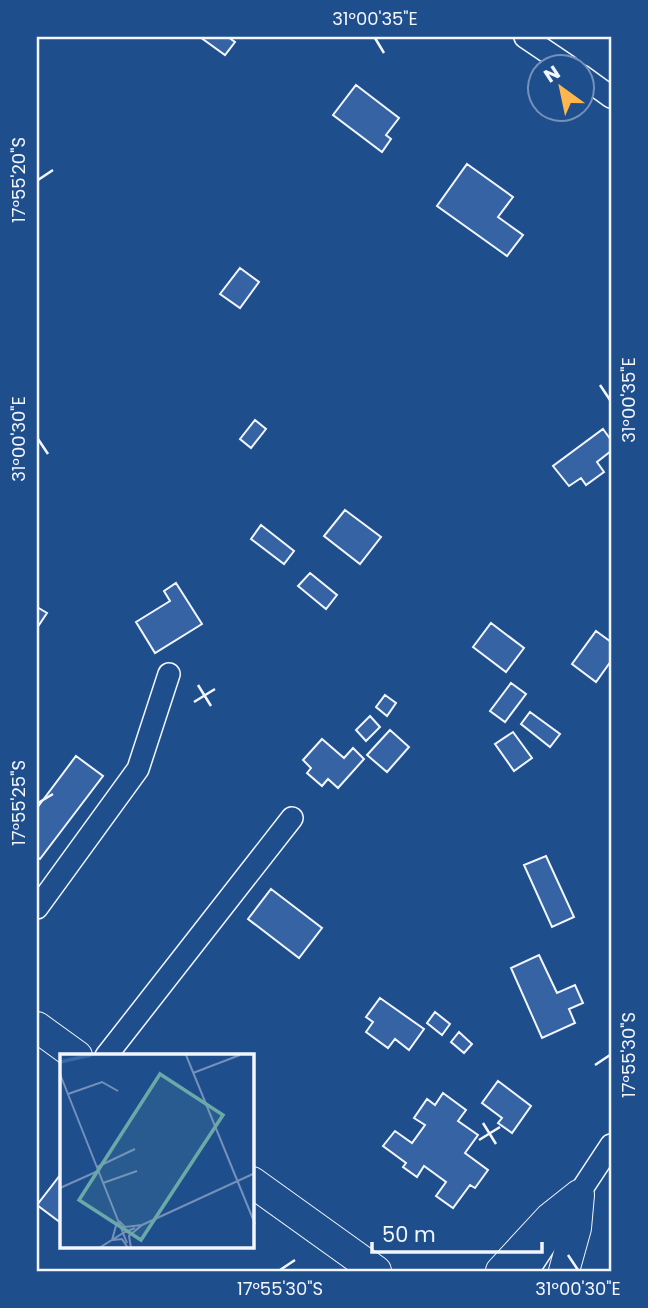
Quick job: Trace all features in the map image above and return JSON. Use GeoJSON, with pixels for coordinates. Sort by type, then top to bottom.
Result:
{"type":"FeatureCollection","features":[{"type":"Feature","properties":{"kind":"main road"},"geometry":{"type":"LineString","coordinates":[[37,1027],[74,1054]]}},
{"type":"Feature","properties":{"kind":"main road"},"geometry":{"type":"LineString","coordinates":[[254,1183],[376,1271]]}},
{"type":"Feature","properties":{"kind":"main road"},"geometry":{"type":"LineString","coordinates":[[501,1271],[550,1218],[579,1195]]}},
{"type":"Feature","properties":{"kind":"main road"},"geometry":{"type":"LineString","coordinates":[[564,1271],[576,1228],[579,1195]]}},
{"type":"Feature","properties":{"kind":"street"},"geometry":{"type":"LineString","coordinates":[[525,37],[547,52]]}},
{"type":"Feature","properties":{"kind":"street"},"geometry":{"type":"LineString","coordinates":[[596,86],[611,97]]}},
{"type":"Feature","properties":{"kind":"street"},"geometry":{"type":"LineString","coordinates":[[37,908],[138,769],[169,674]]}},
{"type":"Feature","properties":{"kind":"street"},"geometry":{"type":"LineString","coordinates":[[108,1054],[292,818]]}},
{"type":"Feature","properties":{"kind":"street"},"geometry":{"type":"LineString","coordinates":[[528,1271],[611,1145]]}},
{"type":"Feature","properties":{"kind":"building"},"geometry":{"type":"Polygon","coordinates":[[[200,37],[228,37],[235,42],[225,55],[200,37]]]}},
{"type":"Feature","properties":{"kind":"building"},"geometry":{"type":"Polygon","coordinates":[[[356,85],[399,118],[386,135],[391,139],[382,152],[333,115],[356,85]]]}},
{"type":"Feature","properties":{"kind":"building"},"geometry":{"type":"Polygon","coordinates":[[[467,164],[513,197],[498,217],[523,235],[507,256],[437,206],[467,164]]]}},
{"type":"Feature","properties":{"kind":"building"},"geometry":{"type":"Polygon","coordinates":[[[240,268],[259,282],[240,308],[220,294],[240,268]]]}},
{"type":"Feature","properties":{"kind":"building"},"geometry":{"type":"Polygon","coordinates":[[[255,420],[266,429],[251,448],[240,439],[255,420]]]}},
{"type":"Feature","properties":{"kind":"building"},"geometry":{"type":"Polygon","coordinates":[[[603,429],[611,440],[611,451],[597,462],[604,472],[586,485],[581,478],[569,486],[553,466],[603,429]]]}},
{"type":"Feature","properties":{"kind":"building"},"geometry":{"type":"Polygon","coordinates":[[[345,510],[381,537],[360,564],[324,536],[345,510]]]}},
{"type":"Feature","properties":{"kind":"building"},"geometry":{"type":"Polygon","coordinates":[[[261,525],[294,551],[284,564],[251,539],[261,525]]]}},
{"type":"Feature","properties":{"kind":"building"},"geometry":{"type":"Polygon","coordinates":[[[310,573],[337,595],[326,609],[298,586],[310,573]]]}},
{"type":"Feature","properties":{"kind":"building"},"geometry":{"type":"Polygon","coordinates":[[[176,583],[202,624],[155,653],[136,622],[170,601],[164,591],[176,583]]]}},
{"type":"Feature","properties":{"kind":"building"},"geometry":{"type":"Polygon","coordinates":[[[37,607],[47,613],[37,628],[37,607]]]}},
{"type":"Feature","properties":{"kind":"building"},"geometry":{"type":"Polygon","coordinates":[[[491,623],[524,648],[506,672],[473,647],[491,623]]]}},
{"type":"Feature","properties":{"kind":"building"},"geometry":{"type":"Polygon","coordinates":[[[596,631],[611,642],[611,661],[596,682],[572,664],[596,631]]]}},
{"type":"Feature","properties":{"kind":"building"},"geometry":{"type":"Polygon","coordinates":[[[511,683],[526,694],[505,722],[490,711],[511,683]]]}},
{"type":"Feature","properties":{"kind":"building"},"geometry":{"type":"Polygon","coordinates":[[[385,695],[396,703],[387,716],[376,707],[385,695]]]}},
{"type":"Feature","properties":{"kind":"building"},"geometry":{"type":"Polygon","coordinates":[[[530,712],[560,734],[550,747],[521,724],[530,712]]]}},
{"type":"Feature","properties":{"kind":"building"},"geometry":{"type":"Polygon","coordinates":[[[370,716],[380,727],[366,741],[356,730],[370,716]]]}},
{"type":"Feature","properties":{"kind":"building"},"geometry":{"type":"Polygon","coordinates":[[[390,730],[409,747],[387,772],[367,755],[390,730]]]}},
{"type":"Feature","properties":{"kind":"building"},"geometry":{"type":"Polygon","coordinates":[[[513,732],[532,758],[514,771],[495,744],[513,732]]]}},
{"type":"Feature","properties":{"kind":"building"},"geometry":{"type":"Polygon","coordinates":[[[322,739],[344,758],[353,748],[364,759],[338,788],[328,779],[322,786],[307,773],[311,768],[303,760],[322,739]]]}},
{"type":"Feature","properties":{"kind":"building"},"geometry":{"type":"Polygon","coordinates":[[[76,756],[103,776],[40,859],[37,857],[37,808],[76,756]]]}},
{"type":"Feature","properties":{"kind":"building"},"geometry":{"type":"Polygon","coordinates":[[[546,856],[574,917],[552,927],[524,865],[546,856]]]}},
{"type":"Feature","properties":{"kind":"building"},"geometry":{"type":"Polygon","coordinates":[[[271,889],[322,928],[299,958],[248,919],[271,889]]]}},
{"type":"Feature","properties":{"kind":"building"},"geometry":{"type":"Polygon","coordinates":[[[539,955],[557,993],[575,985],[583,1003],[569,1009],[575,1023],[542,1038],[511,968],[539,955]]]}},
{"type":"Feature","properties":{"kind":"building"},"geometry":{"type":"Polygon","coordinates":[[[380,998],[424,1029],[409,1050],[395,1039],[388,1048],[366,1032],[373,1022],[366,1017],[380,998]]]}},
{"type":"Feature","properties":{"kind":"building"},"geometry":{"type":"Polygon","coordinates":[[[435,1012],[450,1024],[442,1035],[427,1023],[435,1012]]]}},
{"type":"Feature","properties":{"kind":"building"},"geometry":{"type":"Polygon","coordinates":[[[459,1032],[472,1044],[464,1053],[451,1042],[459,1032]]]}},
{"type":"Feature","properties":{"kind":"building"},"geometry":{"type":"Polygon","coordinates":[[[498,1081],[531,1106],[512,1133],[498,1123],[502,1118],[482,1103],[498,1081]]]}},
{"type":"Feature","properties":{"kind":"building"},"geometry":{"type":"Polygon","coordinates":[[[443,1093],[466,1110],[458,1121],[478,1135],[465,1153],[488,1170],[475,1188],[470,1185],[453,1208],[436,1196],[446,1182],[424,1166],[417,1177],[403,1167],[406,1163],[383,1146],[395,1131],[412,1143],[425,1125],[414,1118],[427,1099],[435,1105],[443,1093]]]}},
{"type":"Feature","properties":{"kind":"building"},"geometry":{"type":"Polygon","coordinates":[[[60,1175],[60,1222],[37,1205],[60,1175]]]}}]}
